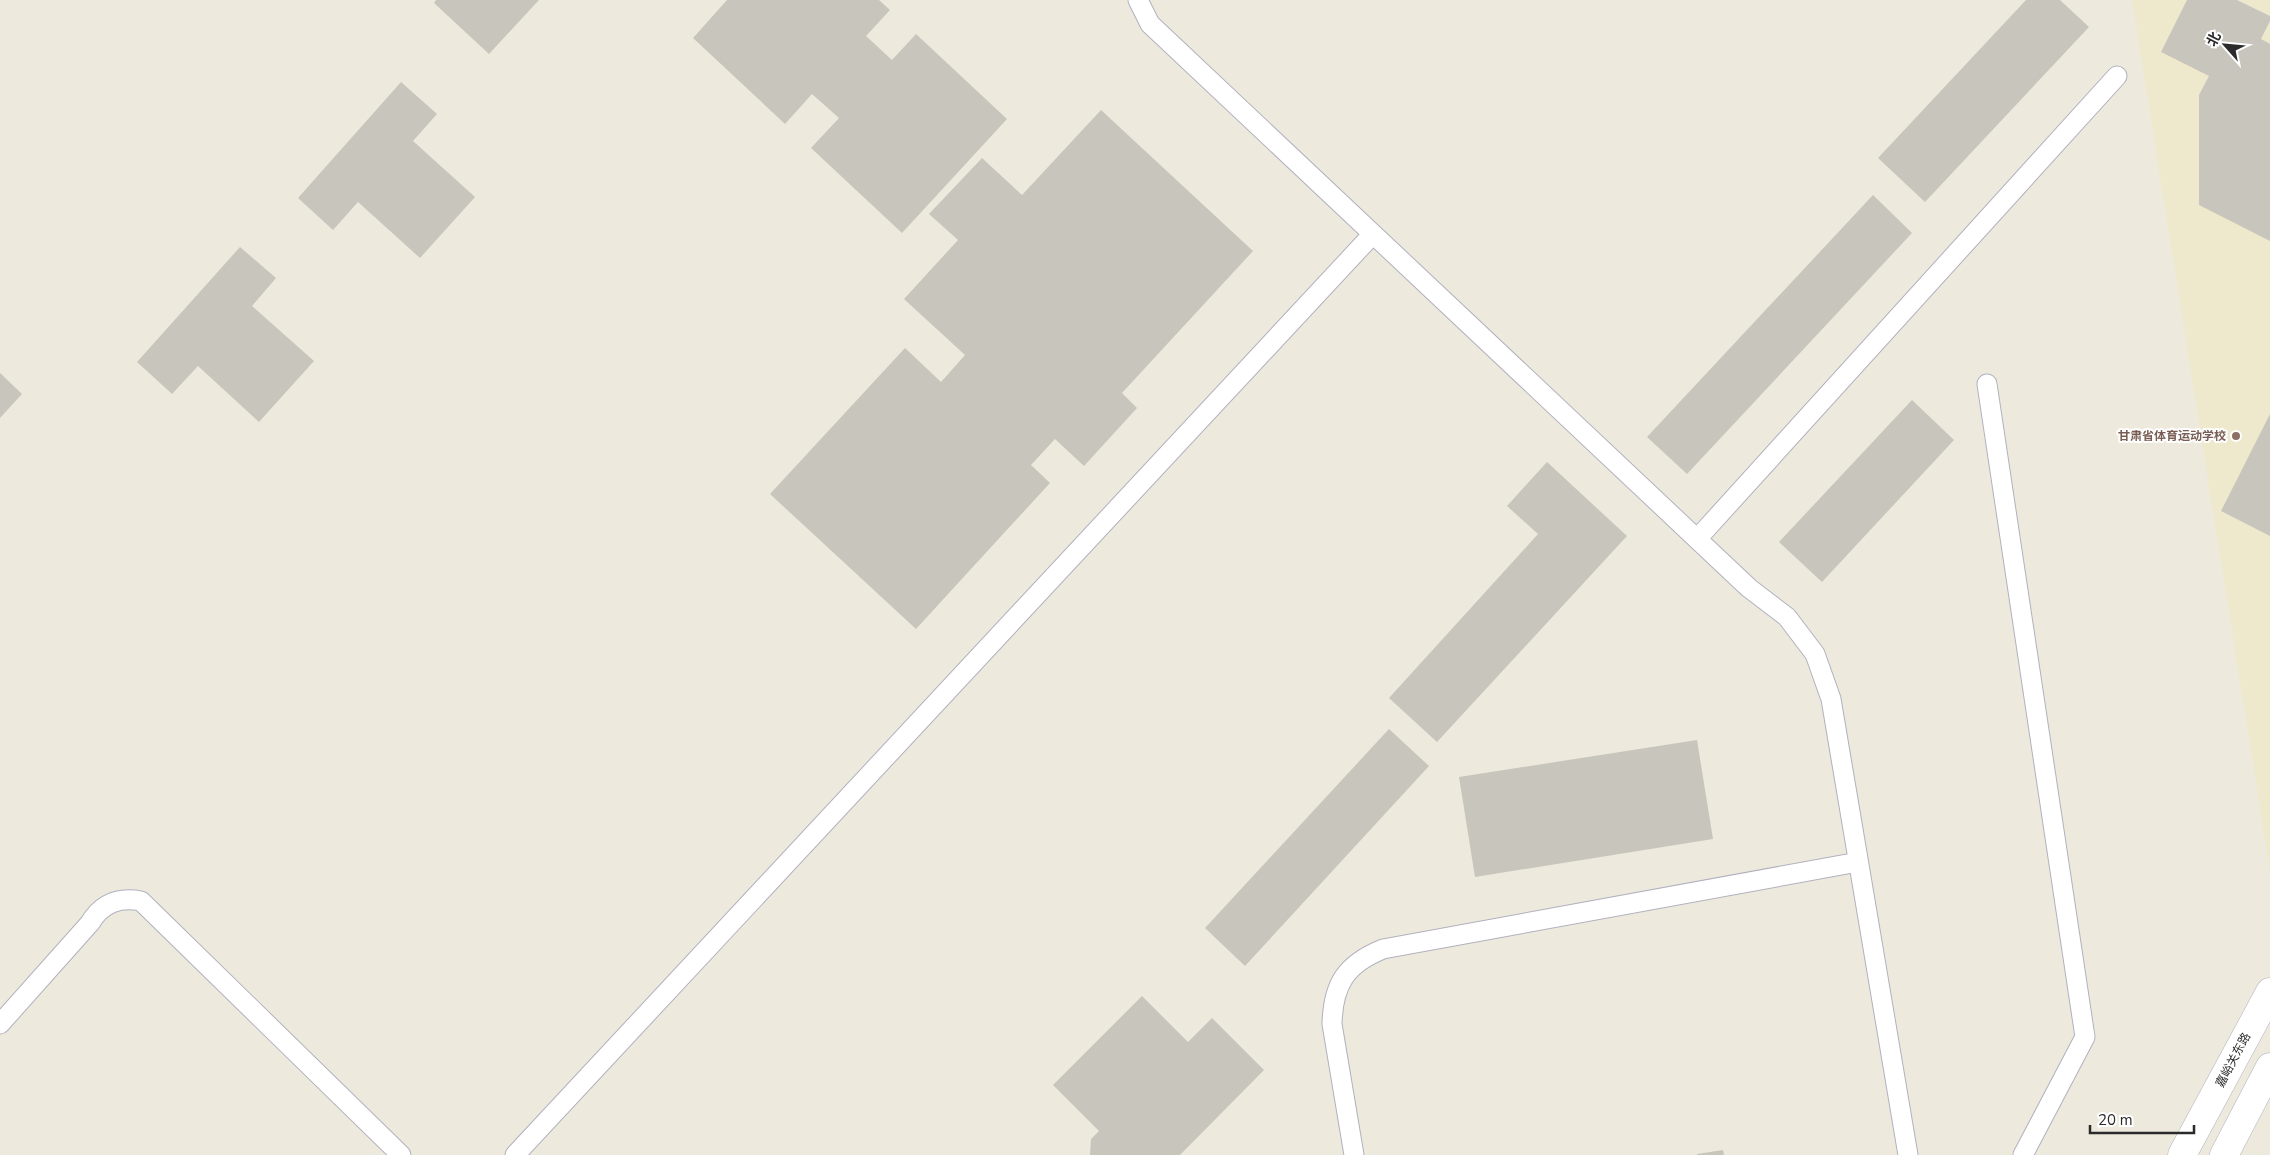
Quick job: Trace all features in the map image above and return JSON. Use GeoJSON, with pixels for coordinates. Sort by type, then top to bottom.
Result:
{"type":"FeatureCollection","features":[{"type":"Feature","properties":{"kind":"main road","name":"嘉峪关东路"},"geometry":{"type":"LineString","coordinates":[[2182,1155],[2270,992]]}},
{"type":"Feature","properties":{"kind":"main road"},"geometry":{"type":"LineString","coordinates":[[2224,1155],[2270,1067]]}},
{"type":"Feature","properties":{"kind":"lane"},"geometry":{"type":"LineString","coordinates":[[1138,0],[1150,24],[1749,588],[1787,617],[1815,654],[1831,699],[1908,1155]]}},
{"type":"Feature","properties":{"kind":"lane"},"geometry":{"type":"LineString","coordinates":[[1697,539],[2117,76]]}},
{"type":"Feature","properties":{"kind":"lane"},"geometry":{"type":"LineString","coordinates":[[515,1155],[1372,234]]}},
{"type":"Feature","properties":{"kind":"lane"},"geometry":{"type":"LineString","coordinates":[[1987,384],[2085,1037],[2023,1155]]}},
{"type":"Feature","properties":{"kind":"lane"},"geometry":{"type":"LineString","coordinates":[[1354,1155],[1332,1024],[1333,1005],[1338,986],[1350,969],[1365,956],[1383,949],[1858,862]]}},
{"type":"Feature","properties":{"kind":"lane"},"geometry":{"type":"LineString","coordinates":[[0,1024],[90,923],[96,912],[117,900],[130,899],[141,901],[401,1155]]}},
{"type":"Feature","properties":{"kind":"shaded area","name":"甘肃省体育运动学校"},"geometry":{"type":"Polygon","coordinates":[[[2132,0],[2270,0],[2270,872],[2132,0]]]}},
{"type":"Feature","properties":{"kind":"building"},"geometry":{"type":"Polygon","coordinates":[[[436,0],[539,0],[489,54],[434,3],[436,0]]]}},
{"type":"Feature","properties":{"kind":"building"},"geometry":{"type":"Polygon","coordinates":[[[727,0],[879,0],[890,10],[866,36],[892,60],[916,34],[1007,119],[902,233],[811,148],[839,118],[812,94],[785,124],[693,38],[727,0]]]}},
{"type":"Feature","properties":{"kind":"building"},"geometry":{"type":"Polygon","coordinates":[[[2026,0],[2060,0],[2089,27],[1925,202],[1878,158],[2026,0]]]}},
{"type":"Feature","properties":{"kind":"building"},"geometry":{"type":"Polygon","coordinates":[[[2187,0],[2237,0],[2270,16],[2270,21],[2261,39],[2270,44],[2270,241],[2199,205],[2199,95],[2209,76],[2161,52],[2187,0]]]}},
{"type":"Feature","properties":{"kind":"building"},"geometry":{"type":"Polygon","coordinates":[[[401,82],[437,114],[413,141],[475,197],[420,258],[358,202],[333,230],[298,198],[401,82]]]}},
{"type":"Feature","properties":{"kind":"building"},"geometry":{"type":"Polygon","coordinates":[[[1101,110],[1253,251],[1122,393],[1137,408],[1084,466],[1055,439],[1031,465],[1050,483],[916,629],[770,494],[905,348],[941,382],[965,355],[904,299],[958,240],[929,214],[982,158],[1022,195],[1101,110]]]}},
{"type":"Feature","properties":{"kind":"building"},"geometry":{"type":"Polygon","coordinates":[[[1873,195],[1912,233],[1687,474],[1647,437],[1873,195]]]}},
{"type":"Feature","properties":{"kind":"building"},"geometry":{"type":"Polygon","coordinates":[[[240,247],[276,278],[252,306],[314,361],[259,422],[198,366],[172,394],[137,362],[240,247]]]}},
{"type":"Feature","properties":{"kind":"building"},"geometry":{"type":"Polygon","coordinates":[[[0,373],[22,394],[0,418],[0,373]]]}},
{"type":"Feature","properties":{"kind":"building"},"geometry":{"type":"Polygon","coordinates":[[[1912,400],[1954,440],[1822,582],[1779,542],[1912,400]]]}},
{"type":"Feature","properties":{"kind":"building"},"geometry":{"type":"Polygon","coordinates":[[[2270,414],[2270,536],[2221,511],[2270,414]]]}},
{"type":"Feature","properties":{"kind":"building"},"geometry":{"type":"Polygon","coordinates":[[[1547,462],[1627,536],[1437,742],[1389,698],[1538,534],[1507,506],[1547,462]]]}},
{"type":"Feature","properties":{"kind":"building"},"geometry":{"type":"Polygon","coordinates":[[[1389,729],[1429,766],[1245,966],[1205,928],[1389,729]]]}},
{"type":"Feature","properties":{"kind":"building"},"geometry":{"type":"Polygon","coordinates":[[[1697,740],[1713,839],[1475,877],[1459,777],[1697,740]]]}},
{"type":"Feature","properties":{"kind":"building"},"geometry":{"type":"Polygon","coordinates":[[[1142,996],[1188,1042],[1212,1018],[1264,1070],[1180,1155],[1090,1155],[1091,1139],[1099,1131],[1053,1085],[1142,996]]]}},
{"type":"Feature","properties":{"kind":"building"},"geometry":{"type":"Polygon","coordinates":[[[1723,1150],[1724,1155],[1697,1155],[1697,1154],[1723,1150]]]}},
{"type":"Feature","properties":{"kind":"place","name":"甘肃省体育运动学校"},"geometry":{"type":"Point","coordinates":[2236,436]}}]}
